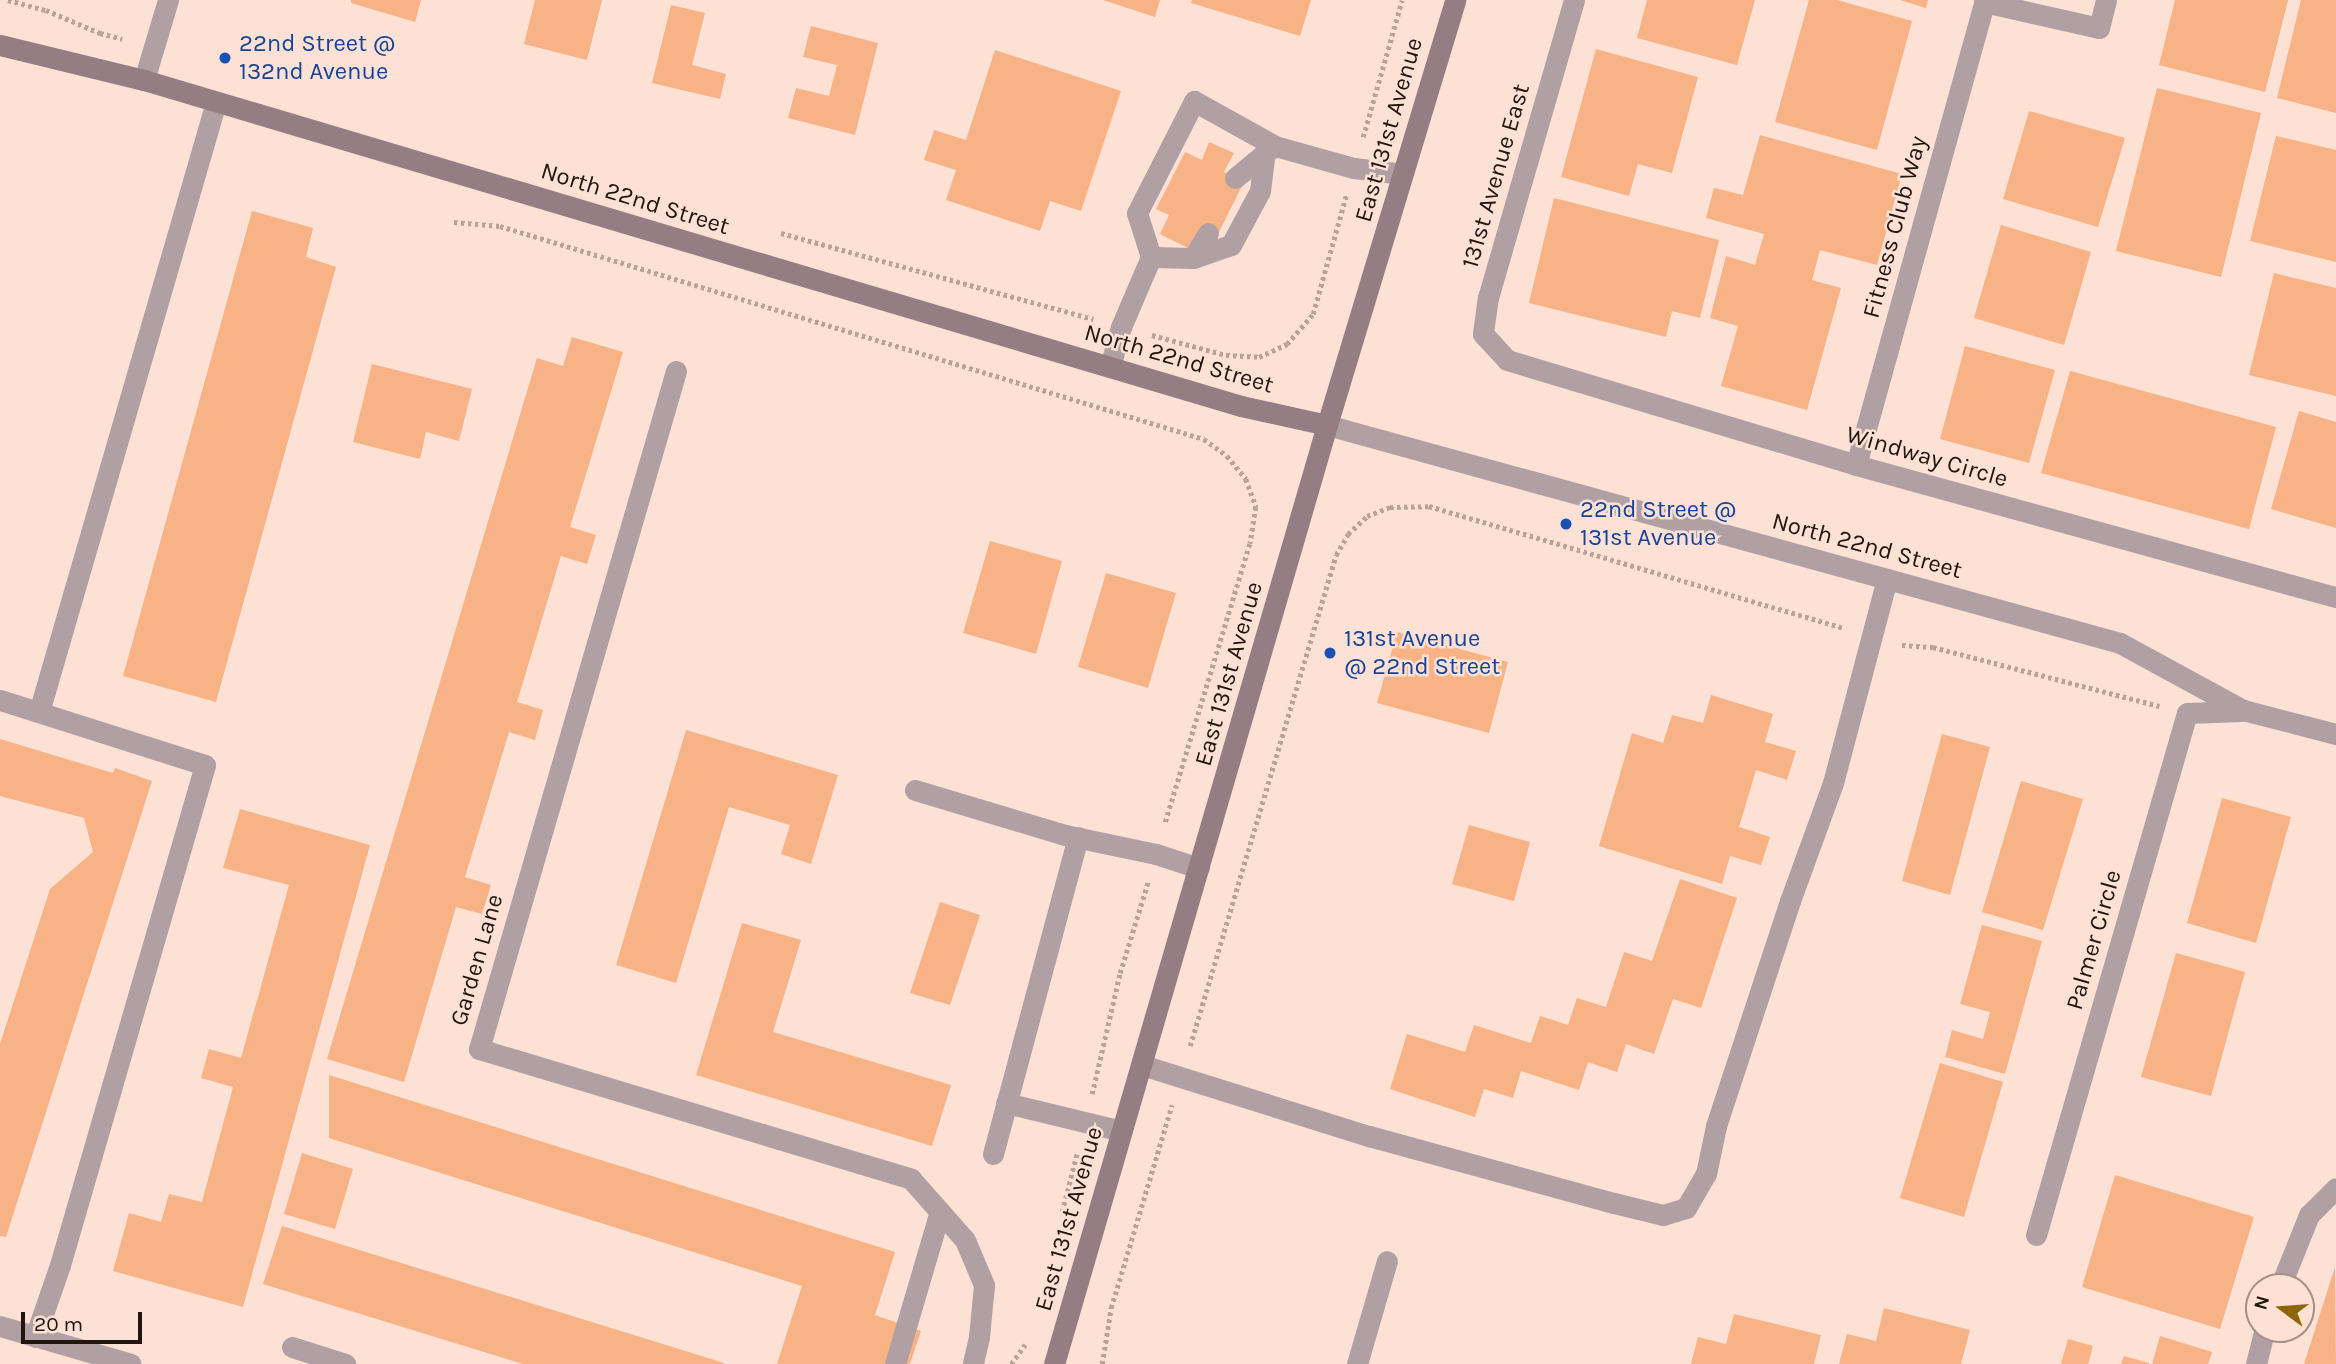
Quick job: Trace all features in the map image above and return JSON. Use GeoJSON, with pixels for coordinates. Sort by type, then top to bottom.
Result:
{"type":"FeatureCollection","features":[{"type":"Feature","properties":{"kind":"street"},"geometry":{"type":"LineString","coordinates":[[144,80],[168,0]]}},
{"type":"Feature","properties":{"kind":"street","name":"East 131st Avenue"},"geometry":{"type":"LineString","coordinates":[[1054,1364],[1327,425],[1455,0]]}},
{"type":"Feature","properties":{"kind":"street","name":"131st Avenue East"},"geometry":{"type":"LineString","coordinates":[[1507,359],[1483,334],[1488,297],[1574,0]]}},
{"type":"Feature","properties":{"kind":"street","name":"Fitness Club Way"},"geometry":{"type":"LineString","coordinates":[[1856,465],[1984,1],[2099,28],[2106,0]]}},
{"type":"Feature","properties":{"kind":"street","name":"North 22nd Street"},"geometry":{"type":"LineString","coordinates":[[0,45],[144,80],[1241,406],[1327,425],[2120,643],[2243,710],[2336,734]]}},
{"type":"Feature","properties":{"kind":"street"},"geometry":{"type":"LineString","coordinates":[[1110,367],[1121,327],[1151,257],[1137,213],[1194,101],[1270,150],[1354,168],[1403,174]]}},
{"type":"Feature","properties":{"kind":"street"},"geometry":{"type":"LineString","coordinates":[[39,712],[216,102]]}},
{"type":"Feature","properties":{"kind":"street"},"geometry":{"type":"LineString","coordinates":[[1235,178],[1270,150]]}},
{"type":"Feature","properties":{"kind":"street"},"geometry":{"type":"LineString","coordinates":[[1151,257],[1193,258],[1231,245],[1260,191],[1270,150]]}},
{"type":"Feature","properties":{"kind":"street"},"geometry":{"type":"LineString","coordinates":[[1193,258],[1208,233]]}},
{"type":"Feature","properties":{"kind":"street","name":"Windway Circle"},"geometry":{"type":"LineString","coordinates":[[1507,359],[1856,465],[2336,597]]}},
{"type":"Feature","properties":{"kind":"street","name":"Garden Lane"},"geometry":{"type":"LineString","coordinates":[[676,371],[479,1049],[911,1179],[965,1240],[984,1285],[979,1337],[973,1364]]}},
{"type":"Feature","properties":{"kind":"street"},"geometry":{"type":"LineString","coordinates":[[1142,1065],[1369,1136],[1614,1203],[1663,1215],[1686,1208],[1706,1174],[1716,1126],[1790,901],[1833,783],[1887,579]]}},
{"type":"Feature","properties":{"kind":"street"},"geometry":{"type":"LineString","coordinates":[[0,700],[205,765],[60,1265],[36,1337]]}},
{"type":"Feature","properties":{"kind":"street"},"geometry":{"type":"LineString","coordinates":[[2187,713],[2243,710]]}},
{"type":"Feature","properties":{"kind":"street","name":"Palmer Circle"},"geometry":{"type":"LineString","coordinates":[[2036,1235],[2187,713]]}},
{"type":"Feature","properties":{"kind":"street"},"geometry":{"type":"LineString","coordinates":[[915,790],[1078,838],[1156,854],[1199,868]]}},
{"type":"Feature","properties":{"kind":"street"},"geometry":{"type":"LineString","coordinates":[[993,1154],[1078,838]]}},
{"type":"Feature","properties":{"kind":"street"},"geometry":{"type":"LineString","coordinates":[[1006,1103],[1122,1131]]}},
{"type":"Feature","properties":{"kind":"street"},"geometry":{"type":"LineString","coordinates":[[2286,1273],[2309,1215],[2336,1188]]}},
{"type":"Feature","properties":{"kind":"street"},"geometry":{"type":"LineString","coordinates":[[895,1364],[940,1211]]}},
{"type":"Feature","properties":{"kind":"street"},"geometry":{"type":"LineString","coordinates":[[1357,1364],[1387,1261]]}},
{"type":"Feature","properties":{"kind":"street"},"geometry":{"type":"LineString","coordinates":[[0,1326],[131,1364]]}},
{"type":"Feature","properties":{"kind":"street"},"geometry":{"type":"LineString","coordinates":[[2256,1364],[2261,1343]]}},
{"type":"Feature","properties":{"kind":"street"},"geometry":{"type":"LineString","coordinates":[[301,1355],[345,1364]]}},
{"type":"Feature","properties":{"kind":"path"},"geometry":{"type":"LineString","coordinates":[[8,0],[46,10],[100,33],[122,39]]}},
{"type":"Feature","properties":{"kind":"path"},"geometry":{"type":"LineString","coordinates":[[777,232],[1226,355],[1259,357],[1287,344],[1313,314],[1402,0]]}},
{"type":"Feature","properties":{"kind":"path"},"geometry":{"type":"LineString","coordinates":[[454,222],[500,226],[526,233],[1204,439],[1227,456],[1245,479],[1256,508],[1250,544],[1120,973],[1061,1217]]}},
{"type":"Feature","properties":{"kind":"path"},"geometry":{"type":"LineString","coordinates":[[1102,1364],[1111,1308],[1336,555],[1348,534],[1367,516],[1390,507],[1429,506],[1896,645],[1933,646],[2187,713]]}},
{"type":"Feature","properties":{"kind":"path"},"geometry":{"type":"LineString","coordinates":[[1011,1364],[1030,1338]]}},
{"type":"Feature","properties":{"kind":"building"},"geometry":{"type":"Polygon","coordinates":[[[351,0],[421,0],[415,22],[351,3],[351,0]]]}},
{"type":"Feature","properties":{"kind":"building"},"geometry":{"type":"Polygon","coordinates":[[[535,0],[602,0],[587,60],[524,44],[535,0]]]}},
{"type":"Feature","properties":{"kind":"building"},"geometry":{"type":"Polygon","coordinates":[[[1103,0],[1160,0],[1155,17],[1103,0]]]}},
{"type":"Feature","properties":{"kind":"building"},"geometry":{"type":"Polygon","coordinates":[[[1192,0],[1311,0],[1300,36],[1191,3],[1192,0]]]}},
{"type":"Feature","properties":{"kind":"building"},"geometry":{"type":"Polygon","coordinates":[[[1647,0],[1755,0],[1737,65],[1637,38],[1647,0]]]}},
{"type":"Feature","properties":{"kind":"building"},"geometry":{"type":"Polygon","coordinates":[[[1809,0],[1837,0],[1912,21],[1877,150],[1775,122],[1809,0]]]}},
{"type":"Feature","properties":{"kind":"building"},"geometry":{"type":"Polygon","coordinates":[[[1900,0],[1928,0],[1926,8],[1900,0]]]}},
{"type":"Feature","properties":{"kind":"building"},"geometry":{"type":"Polygon","coordinates":[[[2175,0],[2288,0],[2265,92],[2159,65],[2175,0]]]}},
{"type":"Feature","properties":{"kind":"building"},"geometry":{"type":"Polygon","coordinates":[[[2301,0],[2336,0],[2336,113],[2277,98],[2301,0]]]}},
{"type":"Feature","properties":{"kind":"building"},"geometry":{"type":"Polygon","coordinates":[[[671,5],[705,13],[692,65],[726,74],[720,99],[652,83],[671,5]]]}},
{"type":"Feature","properties":{"kind":"building"},"geometry":{"type":"Polygon","coordinates":[[[811,26],[878,43],[855,135],[788,118],[796,88],[829,96],[837,65],[803,57],[811,26]]]}},
{"type":"Feature","properties":{"kind":"building"},"geometry":{"type":"Polygon","coordinates":[[[1596,49],[1698,77],[1672,173],[1638,164],[1629,196],[1561,177],[1596,49]]]}},
{"type":"Feature","properties":{"kind":"building"},"geometry":{"type":"Polygon","coordinates":[[[995,50],[1121,91],[1081,211],[1050,201],[1040,231],[946,200],[956,170],[924,160],[934,130],[966,140],[995,50]]]}},
{"type":"Feature","properties":{"kind":"building"},"geometry":{"type":"Polygon","coordinates":[[[2157,88],[2261,113],[2221,277],[2116,251],[2157,88]]]}},
{"type":"Feature","properties":{"kind":"building"},"geometry":{"type":"Polygon","coordinates":[[[2029,111],[2125,138],[2098,227],[2003,199],[2029,111]]]}},
{"type":"Feature","properties":{"kind":"building"},"geometry":{"type":"Polygon","coordinates":[[[1760,135],[1902,174],[1877,265],[1820,250],[1812,280],[1841,288],[1807,410],[1721,386],[1738,326],[1710,318],[1726,256],[1755,265],[1764,234],[1706,218],[1714,188],[1743,195],[1760,135]]]}},
{"type":"Feature","properties":{"kind":"building"},"geometry":{"type":"Polygon","coordinates":[[[2276,136],[2336,150],[2336,262],[2250,241],[2276,136]]]}},
{"type":"Feature","properties":{"kind":"building"},"geometry":{"type":"Polygon","coordinates":[[[1209,142],[1234,153],[1224,172],[1244,182],[1216,238],[1190,249],[1160,234],[1169,215],[1156,209],[1185,152],[1202,160],[1209,142]]]}},
{"type":"Feature","properties":{"kind":"building"},"geometry":{"type":"Polygon","coordinates":[[[1554,198],[1719,240],[1700,318],[1672,311],[1666,337],[1529,303],[1554,198]]]}},
{"type":"Feature","properties":{"kind":"building"},"geometry":{"type":"Polygon","coordinates":[[[252,211],[313,228],[306,257],[336,267],[216,702],[123,676],[252,211]]]}},
{"type":"Feature","properties":{"kind":"building"},"geometry":{"type":"Polygon","coordinates":[[[2001,225],[2091,252],[2064,345],[1974,318],[2001,225]]]}},
{"type":"Feature","properties":{"kind":"building"},"geometry":{"type":"Polygon","coordinates":[[[2274,273],[2336,288],[2336,396],[2249,375],[2274,273]]]}},
{"type":"Feature","properties":{"kind":"building"},"geometry":{"type":"Polygon","coordinates":[[[572,337],[623,352],[570,527],[596,535],[587,564],[561,556],[517,702],[543,710],[535,740],[509,732],[465,877],[491,885],[482,914],[456,907],[404,1082],[327,1059],[537,358],[563,366],[572,337]]]}},
{"type":"Feature","properties":{"kind":"building"},"geometry":{"type":"Polygon","coordinates":[[[1965,346],[2055,370],[2029,463],[1940,439],[1965,346]]]}},
{"type":"Feature","properties":{"kind":"building"},"geometry":{"type":"Polygon","coordinates":[[[372,364],[472,389],[459,441],[426,432],[420,459],[353,442],[372,364]]]}},
{"type":"Feature","properties":{"kind":"building"},"geometry":{"type":"Polygon","coordinates":[[[2070,371],[2276,427],[2249,529],[2041,473],[2070,371]]]}},
{"type":"Feature","properties":{"kind":"building"},"geometry":{"type":"Polygon","coordinates":[[[2299,411],[2336,422],[2336,528],[2271,509],[2299,411]]]}},
{"type":"Feature","properties":{"kind":"building"},"geometry":{"type":"Polygon","coordinates":[[[990,541],[1062,561],[1036,654],[963,633],[990,541]]]}},
{"type":"Feature","properties":{"kind":"building"},"geometry":{"type":"Polygon","coordinates":[[[1106,573],[1176,593],[1148,688],[1078,667],[1106,573]]]}},
{"type":"Feature","properties":{"kind":"building"},"geometry":{"type":"Polygon","coordinates":[[[1397,632],[1508,662],[1489,733],[1377,703],[1397,632]]]}},
{"type":"Feature","properties":{"kind":"building"},"geometry":{"type":"Polygon","coordinates":[[[1711,695],[1773,714],[1765,742],[1796,751],[1787,780],[1756,770],[1739,827],[1770,837],[1761,865],[1730,856],[1722,884],[1599,846],[1632,733],[1663,743],[1672,715],[1703,723],[1711,695]]]}},
{"type":"Feature","properties":{"kind":"building"},"geometry":{"type":"Polygon","coordinates":[[[686,730],[838,775],[811,864],[781,854],[790,825],[729,807],[676,983],[616,965],[686,730]]]}},
{"type":"Feature","properties":{"kind":"building"},"geometry":{"type":"Polygon","coordinates":[[[1942,734],[1990,747],[1950,895],[1902,881],[1942,734]]]}},
{"type":"Feature","properties":{"kind":"building"},"geometry":{"type":"Polygon","coordinates":[[[0,739],[113,773],[115,768],[152,781],[6,1237],[0,1236],[0,1044],[50,889],[93,852],[84,818],[0,796],[0,739]]]}},
{"type":"Feature","properties":{"kind":"building"},"geometry":{"type":"Polygon","coordinates":[[[2021,781],[2083,799],[2043,930],[1982,912],[2021,781]]]}},
{"type":"Feature","properties":{"kind":"building"},"geometry":{"type":"Polygon","coordinates":[[[2222,798],[2291,817],[2256,943],[2187,923],[2222,798]]]}},
{"type":"Feature","properties":{"kind":"building"},"geometry":{"type":"Polygon","coordinates":[[[240,809],[370,845],[243,1307],[113,1271],[129,1213],[161,1222],[169,1194],[202,1202],[233,1087],[201,1078],[209,1049],[241,1058],[289,885],[223,868],[240,809]]]}},
{"type":"Feature","properties":{"kind":"building"},"geometry":{"type":"Polygon","coordinates":[[[1469,825],[1530,842],[1514,901],[1452,884],[1469,825]]]}},
{"type":"Feature","properties":{"kind":"building"},"geometry":{"type":"Polygon","coordinates":[[[1680,879],[1737,898],[1701,1008],[1673,999],[1654,1054],[1626,1044],[1617,1072],[1588,1062],[1579,1090],[1521,1071],[1513,1098],[1484,1089],[1475,1117],[1390,1089],[1407,1034],[1465,1052],[1474,1025],[1531,1043],[1540,1016],[1568,1025],[1577,998],[1606,1007],[1624,952],[1652,961],[1680,879]]]}},
{"type":"Feature","properties":{"kind":"building"},"geometry":{"type":"Polygon","coordinates":[[[940,902],[980,915],[950,1005],[910,993],[940,902]]]}},
{"type":"Feature","properties":{"kind":"building"},"geometry":{"type":"Polygon","coordinates":[[[742,923],[801,940],[773,1032],[951,1085],[932,1146],[696,1075],[742,923]]]}},
{"type":"Feature","properties":{"kind":"building"},"geometry":{"type":"Polygon","coordinates":[[[1982,925],[2042,941],[2005,1074],[1945,1057],[1952,1030],[1983,1039],[1990,1012],[1960,1004],[1982,925]]]}},
{"type":"Feature","properties":{"kind":"building"},"geometry":{"type":"Polygon","coordinates":[[[2176,953],[2245,972],[2211,1096],[2141,1077],[2176,953]]]}},
{"type":"Feature","properties":{"kind":"building"},"geometry":{"type":"Polygon","coordinates":[[[1940,1063],[2003,1082],[1964,1217],[1900,1198],[1940,1063]]]}},
{"type":"Feature","properties":{"kind":"building"},"geometry":{"type":"Polygon","coordinates":[[[329,1075],[895,1252],[875,1315],[921,1331],[910,1364],[777,1364],[802,1286],[329,1138],[329,1075]]]}},
{"type":"Feature","properties":{"kind":"building"},"geometry":{"type":"Polygon","coordinates":[[[302,1153],[353,1169],[335,1229],[284,1214],[302,1153]]]}},
{"type":"Feature","properties":{"kind":"building"},"geometry":{"type":"Polygon","coordinates":[[[2115,1175],[2254,1217],[2220,1329],[2082,1287],[2115,1175]]]}},
{"type":"Feature","properties":{"kind":"building"},"geometry":{"type":"Polygon","coordinates":[[[282,1226],[724,1364],[523,1364],[263,1284],[282,1226]]]}},
{"type":"Feature","properties":{"kind":"building"},"geometry":{"type":"Polygon","coordinates":[[[2335,1267],[2336,1364],[2304,1364],[2311,1343],[2315,1343],[2315,1330],[2335,1267]]]}},
{"type":"Feature","properties":{"kind":"building"},"geometry":{"type":"Polygon","coordinates":[[[1884,1308],[1970,1330],[1961,1364],[1839,1364],[1847,1334],[1876,1341],[1884,1308]]]}},
{"type":"Feature","properties":{"kind":"building"},"geometry":{"type":"Polygon","coordinates":[[[1734,1314],[1821,1335],[1814,1364],[1691,1364],[1698,1337],[1726,1344],[1734,1314]]]}},
{"type":"Feature","properties":{"kind":"building"},"geometry":{"type":"Polygon","coordinates":[[[2160,1336],[2212,1352],[2208,1364],[2152,1364],[2160,1336]]]}},
{"type":"Feature","properties":{"kind":"building"},"geometry":{"type":"Polygon","coordinates":[[[2068,1339],[2093,1346],[2088,1364],[2061,1364],[2068,1339]]]}},
{"type":"Feature","properties":{"kind":"building"},"geometry":{"type":"Polygon","coordinates":[[[2124,1356],[2149,1363],[2149,1364],[2121,1364],[2124,1356]]]}},
{"type":"Feature","properties":{"kind":"place","name":"22nd Street @ 132nd Avenue"},"geometry":{"type":"Point","coordinates":[225,58]}},
{"type":"Feature","properties":{"kind":"place","name":"22nd Street @ 131st Avenue"},"geometry":{"type":"Point","coordinates":[1566,524]}},
{"type":"Feature","properties":{"kind":"place","name":"131st Avenue @ 22nd Street"},"geometry":{"type":"Point","coordinates":[1330,653]}}]}
